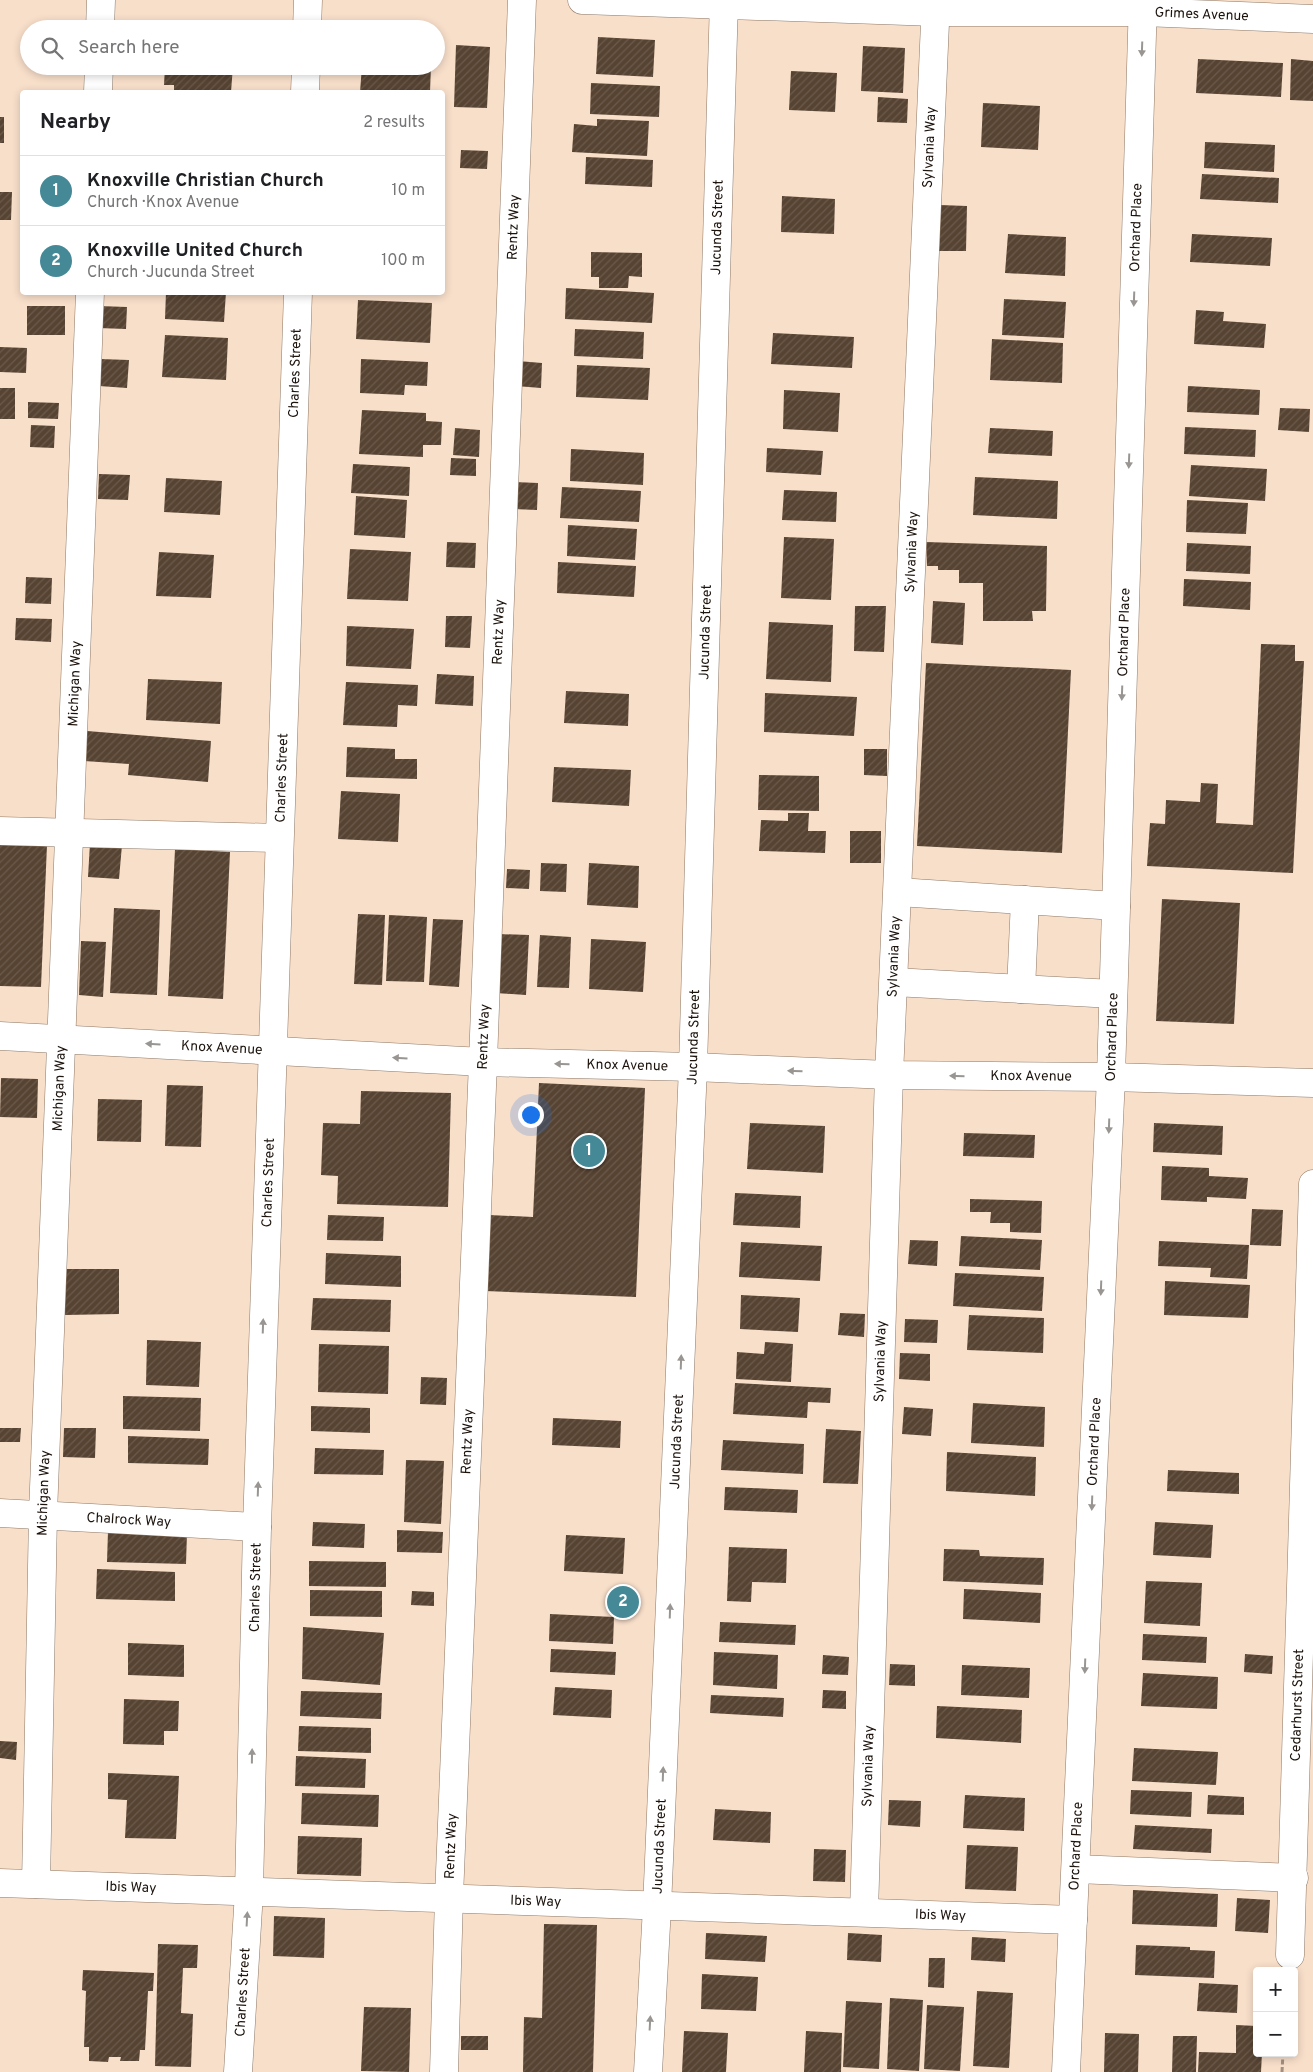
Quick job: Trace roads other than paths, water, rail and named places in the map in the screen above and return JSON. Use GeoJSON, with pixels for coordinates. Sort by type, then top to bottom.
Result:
{"type":"FeatureCollection","features":[{"type":"Feature","properties":{"kind":"street"},"geometry":{"type":"LineString","coordinates":[[100,20],[101,0]]}},
{"type":"Feature","properties":{"kind":"street"},"geometry":{"type":"LineString","coordinates":[[307,20],[308,0]]}},
{"type":"Feature","properties":{"kind":"street","name":"Rentz Way"},"geometry":{"type":"LineString","coordinates":[[444,2072],[449,1897],[483,1062],[522,0]]}},
{"type":"Feature","properties":{"kind":"street","name":"Grimes Avenue"},"geometry":{"type":"LineString","coordinates":[[582,0],[936,6],[1143,6],[1313,19]]}},
{"type":"Feature","properties":{"kind":"street","name":"Jucunda Street"},"geometry":{"type":"LineString","coordinates":[[648,2072],[657,1907],[693,1067],[724,3]]}},
{"type":"Feature","properties":{"kind":"street","name":"Sylvania Way"},"geometry":{"type":"LineString","coordinates":[[864,1912],[890,1075],[936,6]]}},
{"type":"Feature","properties":{"kind":"street","name":"Orchard Place"},"geometry":{"type":"LineString","coordinates":[[1066,2072],[1111,1077],[1143,6]]}},
{"type":"Feature","properties":{"kind":"street"},"geometry":{"type":"LineString","coordinates":[[98,90],[99,75]]}},
{"type":"Feature","properties":{"kind":"street"},"geometry":{"type":"LineString","coordinates":[[305,90],[306,75]]}},
{"type":"Feature","properties":{"kind":"street","name":"Michigan Way"},"geometry":{"type":"LineString","coordinates":[[36,1884],[43,1514],[90,295]]}},
{"type":"Feature","properties":{"kind":"street","name":"Charles Street"},"geometry":{"type":"LineString","coordinates":[[238,2072],[249,1892],[256,1526],[298,295]]}},
{"type":"Feature","properties":{"kind":"street"},"geometry":{"type":"LineString","coordinates":[[0,831],[279,838]]}},
{"type":"Feature","properties":{"kind":"street"},"geometry":{"type":"LineString","coordinates":[[898,892],[1116,906]]}},
{"type":"Feature","properties":{"kind":"street"},"geometry":{"type":"LineString","coordinates":[[1021,989],[1025,900]]}},
{"type":"Feature","properties":{"kind":"street"},"geometry":{"type":"LineString","coordinates":[[894,982],[1113,994]]}},
{"type":"Feature","properties":{"kind":"street","name":"Knox Avenue"},"geometry":{"type":"LineString","coordinates":[[0,1036],[483,1062],[693,1067],[890,1075],[1111,1077],[1313,1083]]}},
{"type":"Feature","properties":{"kind":"street","name":"Cedarhurst Street"},"geometry":{"type":"LineString","coordinates":[[1290,1955],[1294,1878],[1313,1184]]}},
{"type":"Feature","properties":{"kind":"street","name":"Chalrock Way"},"geometry":{"type":"LineString","coordinates":[[0,1513],[256,1526]]}},
{"type":"Feature","properties":{"kind":"street"},"geometry":{"type":"LineString","coordinates":[[1076,1869],[1294,1878]]}},
{"type":"Feature","properties":{"kind":"street","name":"Ibis Way"},"geometry":{"type":"LineString","coordinates":[[0,1883],[1073,1920]]}},
{"type":"Feature","properties":{"kind":"place","name":"Knoxville Christian Church"},"geometry":{"type":"Point","coordinates":[589,1151]}},
{"type":"Feature","properties":{"kind":"place","name":"Knoxville United Church"},"geometry":{"type":"Point","coordinates":[623,1602]}}]}
